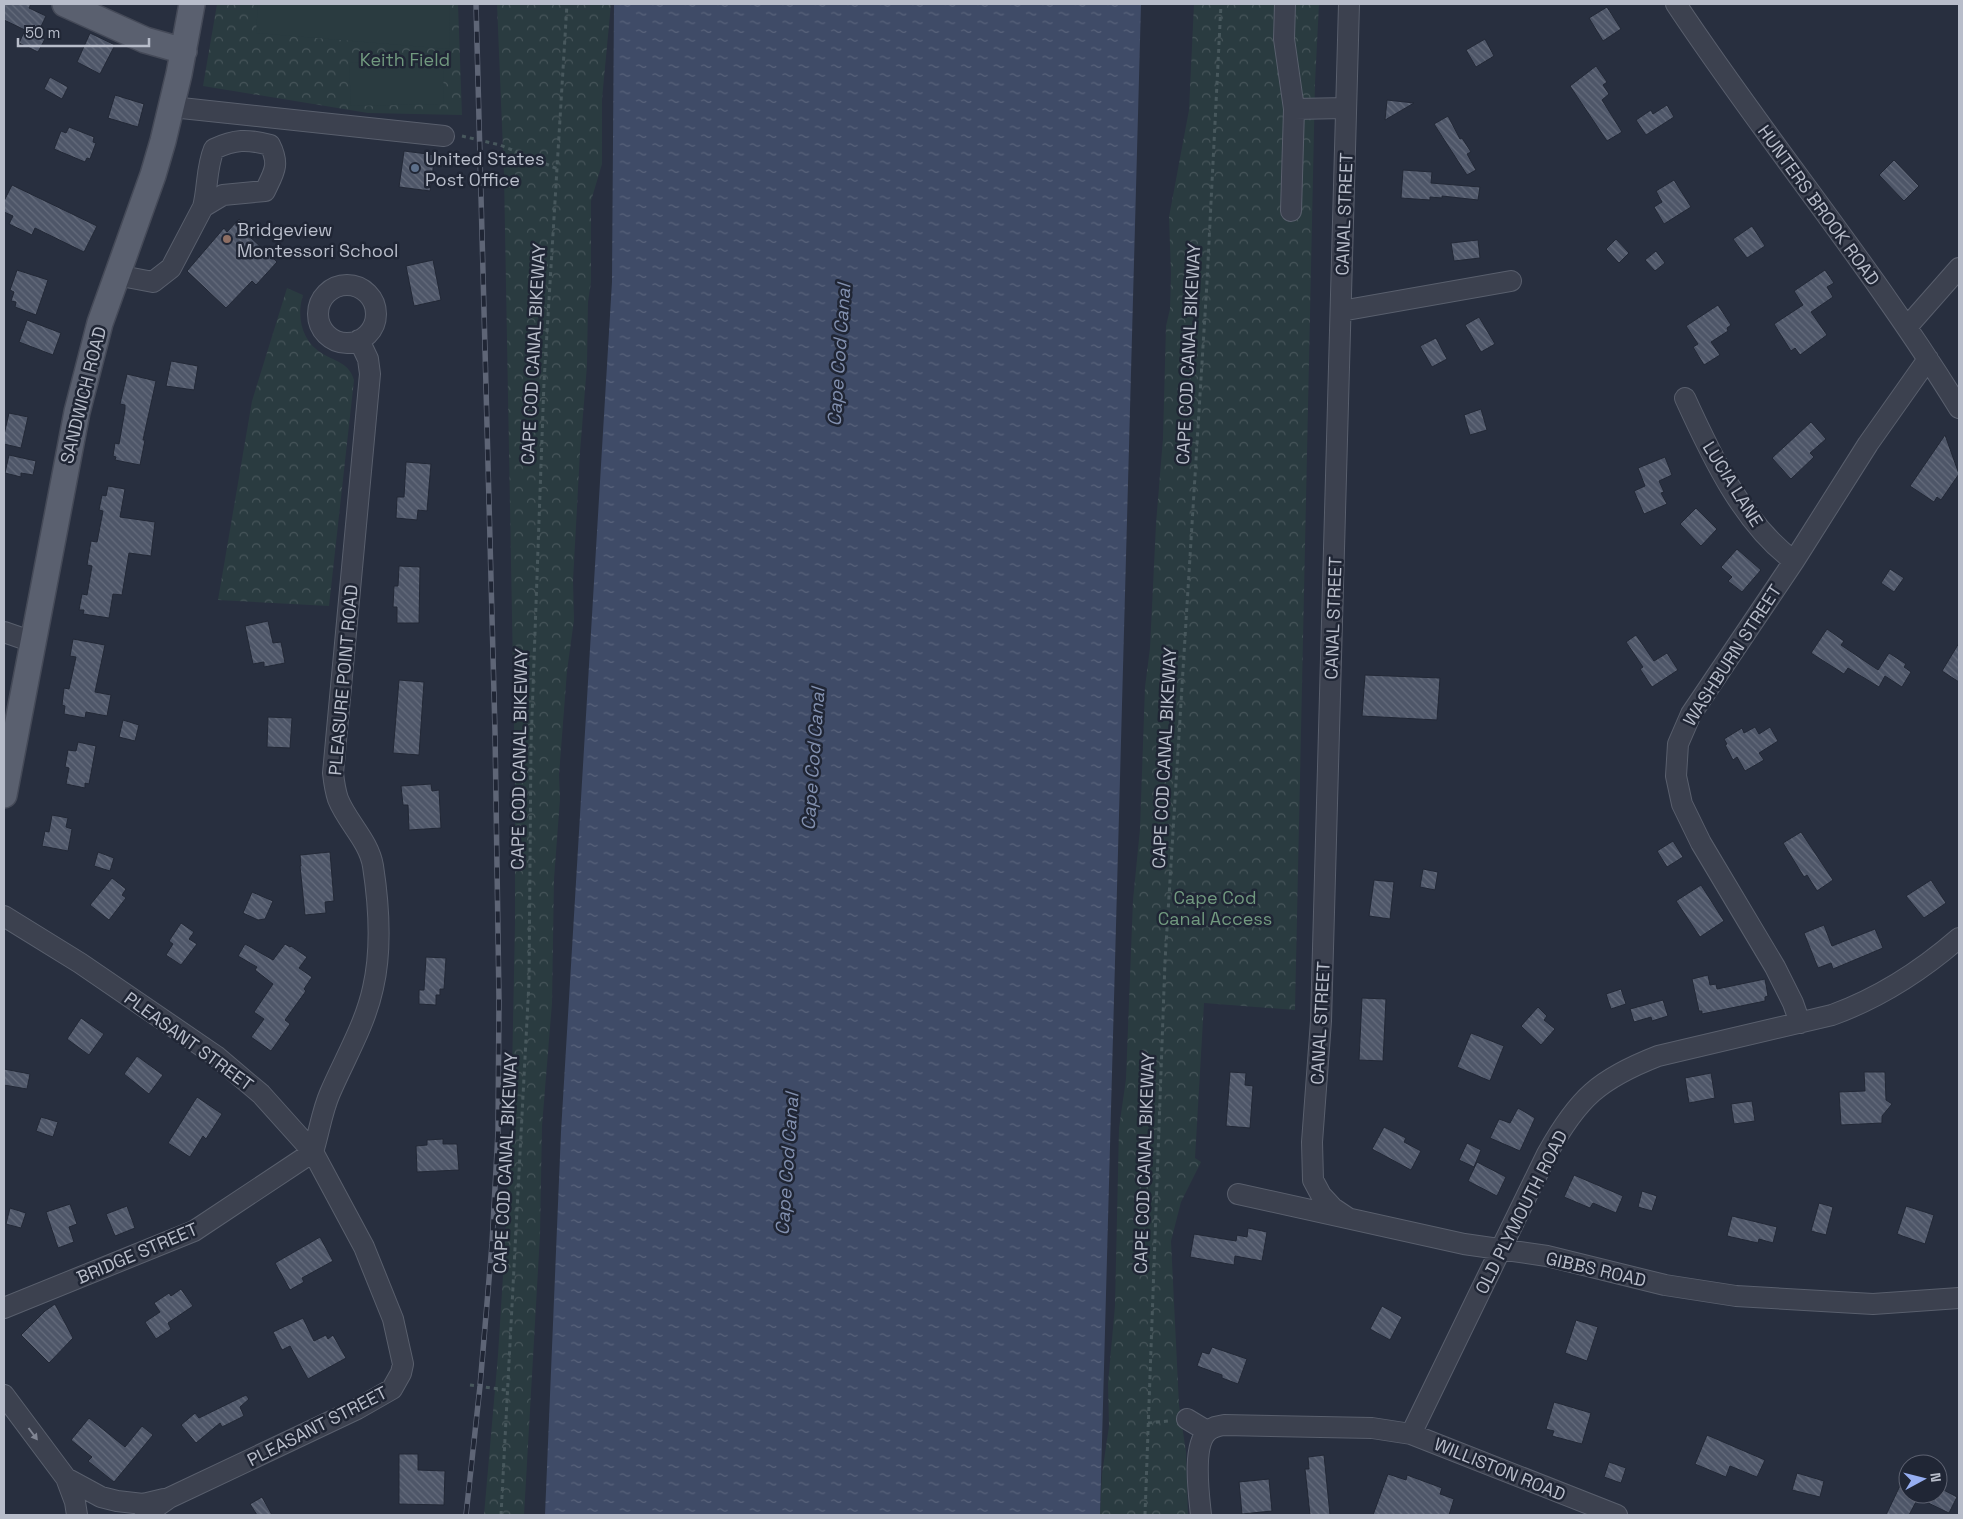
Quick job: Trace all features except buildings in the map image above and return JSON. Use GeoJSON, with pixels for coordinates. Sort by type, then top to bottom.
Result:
{"type":"FeatureCollection","features":[{"type":"Feature","properties":{"kind":"main road"},"geometry":{"type":"LineString","coordinates":[[65,4],[145,40],[184,51]]}},
{"type":"Feature","properties":{"kind":"main road","name":"SANDWICH ROAD"},"geometry":{"type":"LineString","coordinates":[[4,795],[76,412],[100,323],[153,175],[172,107],[192,4]]}},
{"type":"Feature","properties":{"kind":"street"},"geometry":{"type":"LineString","coordinates":[[1285,4],[1284,39],[1294,109],[1291,211]]}},
{"type":"Feature","properties":{"kind":"street","name":"CANAL STREET"},"geometry":{"type":"LineString","coordinates":[[1348,1218],[1333,1208],[1321,1195],[1313,1180],[1312,1152],[1321,1021],[1349,4]]}},
{"type":"Feature","properties":{"kind":"street","name":"HUNTERS BROOK ROAD"},"geometry":{"type":"LineString","coordinates":[[1676,4],[1710,55],[1907,327],[1959,408]]}},
{"type":"Feature","properties":{"kind":"street"},"geometry":{"type":"LineString","coordinates":[[172,107],[444,136]]}},
{"type":"Feature","properties":{"kind":"street"},"geometry":{"type":"LineString","coordinates":[[1294,109],[1346,108]]}},
{"type":"Feature","properties":{"kind":"street"},"geometry":{"type":"LineString","coordinates":[[116,274],[153,282],[171,268],[203,207]]}},
{"type":"Feature","properties":{"kind":"street"},"geometry":{"type":"LineString","coordinates":[[1907,327],[1959,268]]}},
{"type":"Feature","properties":{"kind":"street"},"geometry":{"type":"LineString","coordinates":[[1341,311],[1511,281]]}},
{"type":"Feature","properties":{"kind":"street","name":"PLEASURE POINT ROAD"},"geometry":{"type":"LineString","coordinates":[[313,1152],[329,1095],[364,1017],[373,989],[377,965],[378,926],[373,865],[361,838],[338,800],[333,773],[370,374],[368,359],[359,340]]}},
{"type":"Feature","properties":{"kind":"street","name":"WASHBURN STREET"},"geometry":{"type":"LineString","coordinates":[[1800,1023],[1793,1003],[1775,966],[1690,822],[1682,804],[1676,776],[1678,744],[1691,714],[1794,561],[1868,444],[1928,359]]}},
{"type":"Feature","properties":{"kind":"street","name":"LUCIA LANE"},"geometry":{"type":"LineString","coordinates":[[1684,398],[1701,434],[1744,508],[1772,543],[1794,561]]}},
{"type":"Feature","properties":{"kind":"street"},"geometry":{"type":"LineString","coordinates":[[4,632],[33,642]]}},
{"type":"Feature","properties":{"kind":"street","name":"PLEASANT STREET"},"geometry":{"type":"LineString","coordinates":[[4,916],[80,964],[216,1056],[261,1094],[313,1152],[364,1248],[393,1319],[402,1352],[403,1364],[401,1373],[392,1389],[357,1409],[168,1498],[145,1515]]}},
{"type":"Feature","properties":{"kind":"street","name":"OLD PLYMOUTH ROAD"},"geometry":{"type":"LineString","coordinates":[[1411,1434],[1560,1131],[1574,1110],[1591,1093],[1612,1077],[1658,1056],[1800,1023],[1855,1007],[1909,977],[1959,938]]}},
{"type":"Feature","properties":{"kind":"street","name":"BRIDGE STREET"},"geometry":{"type":"LineString","coordinates":[[4,1308],[194,1231],[313,1152]]}},
{"type":"Feature","properties":{"kind":"street","name":"GIBBS ROAD"},"geometry":{"type":"LineString","coordinates":[[1238,1194],[1464,1244],[1547,1256],[1665,1285],[1736,1296],[1873,1304],[1959,1298]]}},
{"type":"Feature","properties":{"kind":"street"},"geometry":{"type":"LineString","coordinates":[[4,1395],[66,1478],[75,1502],[76,1515]]}},
{"type":"Feature","properties":{"kind":"street"},"geometry":{"type":"LineString","coordinates":[[1187,1420],[1207,1431]]}},
{"type":"Feature","properties":{"kind":"street"},"geometry":{"type":"LineString","coordinates":[[1201,1515],[1198,1487],[1198,1450],[1201,1439],[1214,1426],[1372,1428],[1411,1434]]}},
{"type":"Feature","properties":{"kind":"street","name":"WILLISTON ROAD"},"geometry":{"type":"LineString","coordinates":[[1411,1434],[1617,1515]]}},
{"type":"Feature","properties":{"kind":"street"},"geometry":{"type":"LineString","coordinates":[[66,1478],[101,1497],[117,1501],[143,1504],[168,1498]]}},
{"type":"Feature","properties":{"kind":"path","name":"CAPE COD CANAL BIKEWAY"},"geometry":{"type":"LineString","coordinates":[[501,1515],[506,1390],[529,982],[531,744],[544,382],[567,4]]}},
{"type":"Feature","properties":{"kind":"path","name":"CAPE COD CANAL BIKEWAY"},"geometry":{"type":"LineString","coordinates":[[1145,1515],[1165,962],[1206,292],[1221,4]]}},
{"type":"Feature","properties":{"kind":"path"},"geometry":{"type":"LineString","coordinates":[[444,136],[468,136],[500,145],[558,169]]}},
{"type":"Feature","properties":{"kind":"path"},"geometry":{"type":"LineString","coordinates":[[470,1386],[506,1390]]}},
{"type":"Feature","properties":{"kind":"green space","name":"Keith Field"},"geometry":{"type":"Polygon","coordinates":[[[217,4],[458,4],[462,115],[368,113],[203,86],[217,4]]]}},
{"type":"Feature","properties":{"kind":"green space"},"geometry":{"type":"Polygon","coordinates":[[[258,4],[450,4],[449,49],[256,33],[258,4]]]}},
{"type":"Feature","properties":{"kind":"green space"},"geometry":{"type":"Polygon","coordinates":[[[497,4],[611,4],[602,99],[602,164],[591,201],[591,282],[588,302],[587,365],[573,581],[574,620],[567,671],[559,775],[560,799],[554,879],[552,1003],[542,1126],[540,1235],[524,1515],[484,1515],[498,1355],[505,1244],[512,1073],[515,924],[515,782],[504,175],[497,4]]]}},
{"type":"Feature","properties":{"kind":"green space","name":"Cape Cod Canal Access"},"geometry":{"type":"Polygon","coordinates":[[[1194,4],[1319,4],[1315,83],[1295,1010],[1204,1003],[1195,1158],[1201,1162],[1181,1202],[1171,1241],[1179,1405],[1186,1452],[1188,1515],[1100,1515],[1102,1474],[1109,1426],[1108,1383],[1115,1306],[1119,1128],[1126,1079],[1133,900],[1140,829],[1145,687],[1150,648],[1156,524],[1163,438],[1166,326],[1170,309],[1169,217],[1189,110],[1194,4]]]}},
{"type":"Feature","properties":{"kind":"green space"},"geometry":{"type":"Polygon","coordinates":[[[443,61],[444,104],[351,106],[349,63],[443,61]]]}},
{"type":"Feature","properties":{"kind":"green space"},"geometry":{"type":"Polygon","coordinates":[[[287,288],[303,295],[300,312],[302,328],[310,343],[323,354],[346,366],[354,380],[329,606],[218,600],[252,401],[287,288]]]}},
{"type":"Feature","properties":{"kind":"water","name":"Cape Cod Canal"},"geometry":{"type":"Polygon","coordinates":[[[614,4],[1141,4],[1100,1515],[545,1515],[561,1132],[612,282],[614,4]]]}},
{"type":"Feature","properties":{"kind":"railway"},"geometry":{"type":"LineString","coordinates":[[466,1515],[480,1386],[492,1244],[498,1132],[499,1000],[495,732],[476,4]]}},
{"type":"Feature","properties":{"kind":"place","name":"United States Post Office"},"geometry":{"type":"Point","coordinates":[415,168]}},
{"type":"Feature","properties":{"kind":"place","name":"Bridgeview Montessori School"},"geometry":{"type":"Point","coordinates":[227,239]}}]}
